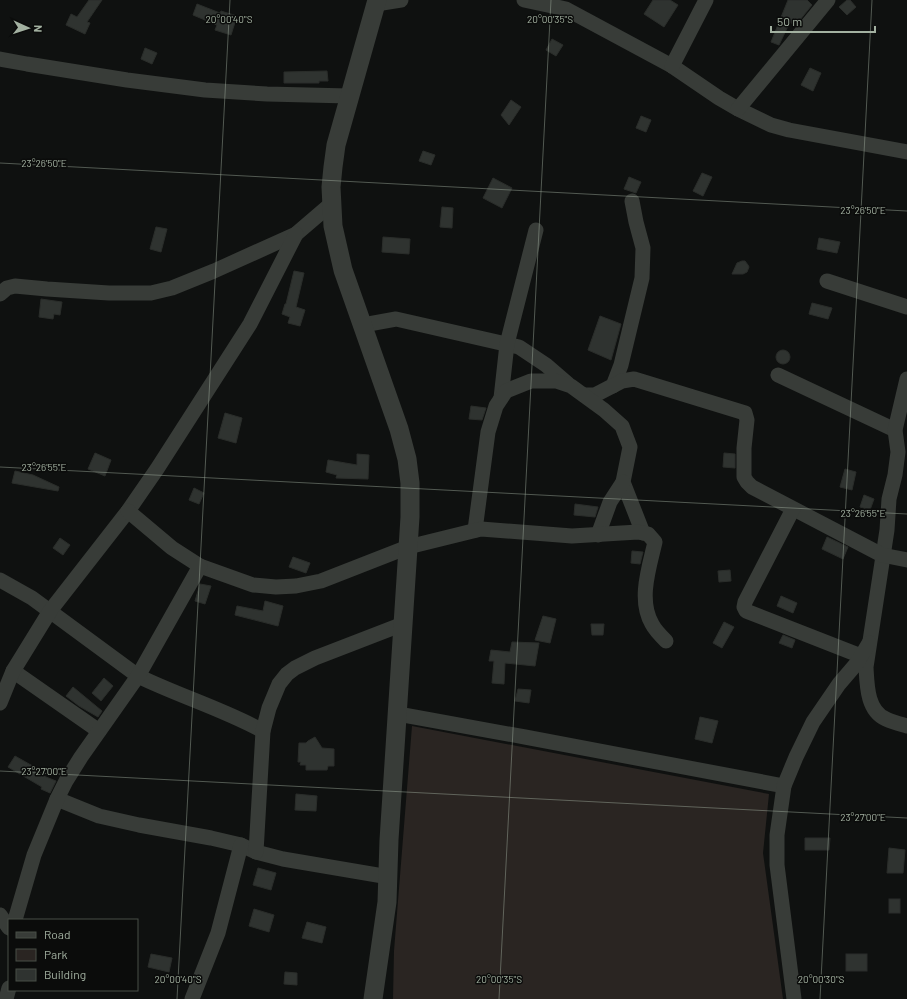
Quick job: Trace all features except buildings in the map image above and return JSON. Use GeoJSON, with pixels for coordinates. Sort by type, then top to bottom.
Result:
{"type":"FeatureCollection","features":[{"type":"Feature","properties":{"kind":"street"},"geometry":{"type":"LineString","coordinates":[[373,999],[387,902],[389,877],[390,834],[410,516],[410,483],[407,459],[399,429],[343,270],[333,226],[331,187],[336,145],[377,2],[401,0]]}},
{"type":"Feature","properties":{"kind":"street"},"geometry":{"type":"LineString","coordinates":[[524,0],[568,5],[672,66],[719,98],[771,125],[790,130],[907,152]]}},
{"type":"Feature","properties":{"kind":"street"},"geometry":{"type":"LineString","coordinates":[[672,66],[706,0]]}},
{"type":"Feature","properties":{"kind":"street"},"geometry":{"type":"LineString","coordinates":[[738,109],[828,0]]}},
{"type":"Feature","properties":{"kind":"street"},"geometry":{"type":"LineString","coordinates":[[0,58],[27,64],[127,80],[206,90],[267,94],[349,96]]}},
{"type":"Feature","properties":{"kind":"street"},"geometry":{"type":"LineString","coordinates":[[613,386],[622,365],[642,278],[643,248],[632,201]]}},
{"type":"Feature","properties":{"kind":"street"},"geometry":{"type":"LineString","coordinates":[[0,294],[6,288],[16,286],[109,293],[151,293],[179,286],[296,234],[331,204]]}},
{"type":"Feature","properties":{"kind":"street"},"geometry":{"type":"LineString","coordinates":[[502,398],[507,344],[536,230]]}},
{"type":"Feature","properties":{"kind":"street"},"geometry":{"type":"LineString","coordinates":[[0,703],[13,671],[50,611],[128,511],[250,324],[296,234]]}},
{"type":"Feature","properties":{"kind":"street"},"geometry":{"type":"LineString","coordinates":[[827,281],[907,307]]}},
{"type":"Feature","properties":{"kind":"street"},"geometry":{"type":"LineString","coordinates":[[362,325],[396,319],[519,347],[546,365],[622,426],[630,447],[623,482],[610,502],[598,535]]}},
{"type":"Feature","properties":{"kind":"street"},"geometry":{"type":"LineString","coordinates":[[778,375],[895,430]]}},
{"type":"Feature","properties":{"kind":"street"},"geometry":{"type":"LineString","coordinates":[[585,395],[595,395],[622,381],[634,379],[745,413],[747,420],[744,448],[744,476],[752,487],[856,540],[882,555],[907,560]]}},
{"type":"Feature","properties":{"kind":"street"},"geometry":{"type":"LineString","coordinates":[[907,379],[895,430],[902,452],[889,499],[887,530],[866,667],[868,689],[874,710],[885,719],[907,726]]}},
{"type":"Feature","properties":{"kind":"street"},"geometry":{"type":"LineString","coordinates":[[475,530],[488,432],[496,406],[506,391],[531,381],[556,381],[571,386]]}},
{"type":"Feature","properties":{"kind":"street"},"geometry":{"type":"LineString","coordinates":[[623,482],[643,533]]}},
{"type":"Feature","properties":{"kind":"street"},"geometry":{"type":"LineString","coordinates":[[793,509],[745,602],[744,607],[746,611],[751,614],[861,656]]}},
{"type":"Feature","properties":{"kind":"street"},"geometry":{"type":"LineString","coordinates":[[128,511],[172,548],[200,566],[253,585],[276,587],[296,586],[321,581],[408,547],[481,529],[572,536],[638,532],[648,534],[655,542],[646,580],[646,606],[652,624],[666,641]]}},
{"type":"Feature","properties":{"kind":"street"},"geometry":{"type":"LineString","coordinates":[[15,919],[34,856],[57,799],[66,782],[99,731],[138,676],[200,566]]}},
{"type":"Feature","properties":{"kind":"street"},"geometry":{"type":"LineString","coordinates":[[0,580],[32,598],[138,676],[245,721],[263,731]]}},
{"type":"Feature","properties":{"kind":"street"},"geometry":{"type":"LineString","coordinates":[[256,852],[263,731],[269,708],[279,684],[287,674],[295,668],[315,658],[403,624]]}},
{"type":"Feature","properties":{"kind":"street"},"geometry":{"type":"LineString","coordinates":[[794,999],[777,865],[777,835],[784,786],[813,722],[839,684],[857,663],[869,643]]}},
{"type":"Feature","properties":{"kind":"street"},"geometry":{"type":"LineString","coordinates":[[13,671],[99,731]]}},
{"type":"Feature","properties":{"kind":"street"},"geometry":{"type":"LineString","coordinates":[[398,714],[784,786]]}},
{"type":"Feature","properties":{"kind":"street"},"geometry":{"type":"LineString","coordinates":[[57,799],[99,816],[211,838],[241,845],[256,852],[283,858],[389,877]]}},
{"type":"Feature","properties":{"kind":"street"},"geometry":{"type":"LineString","coordinates":[[192,999],[218,933],[241,845]]}},
{"type":"Feature","properties":{"kind":"street"},"geometry":{"type":"LineString","coordinates":[[0,915],[8,927]]}},
{"type":"Feature","properties":{"kind":"green space"},"geometry":{"type":"Polygon","coordinates":[[[412,726],[769,794],[763,853],[783,999],[393,999],[394,951],[412,726]]]}}]}
